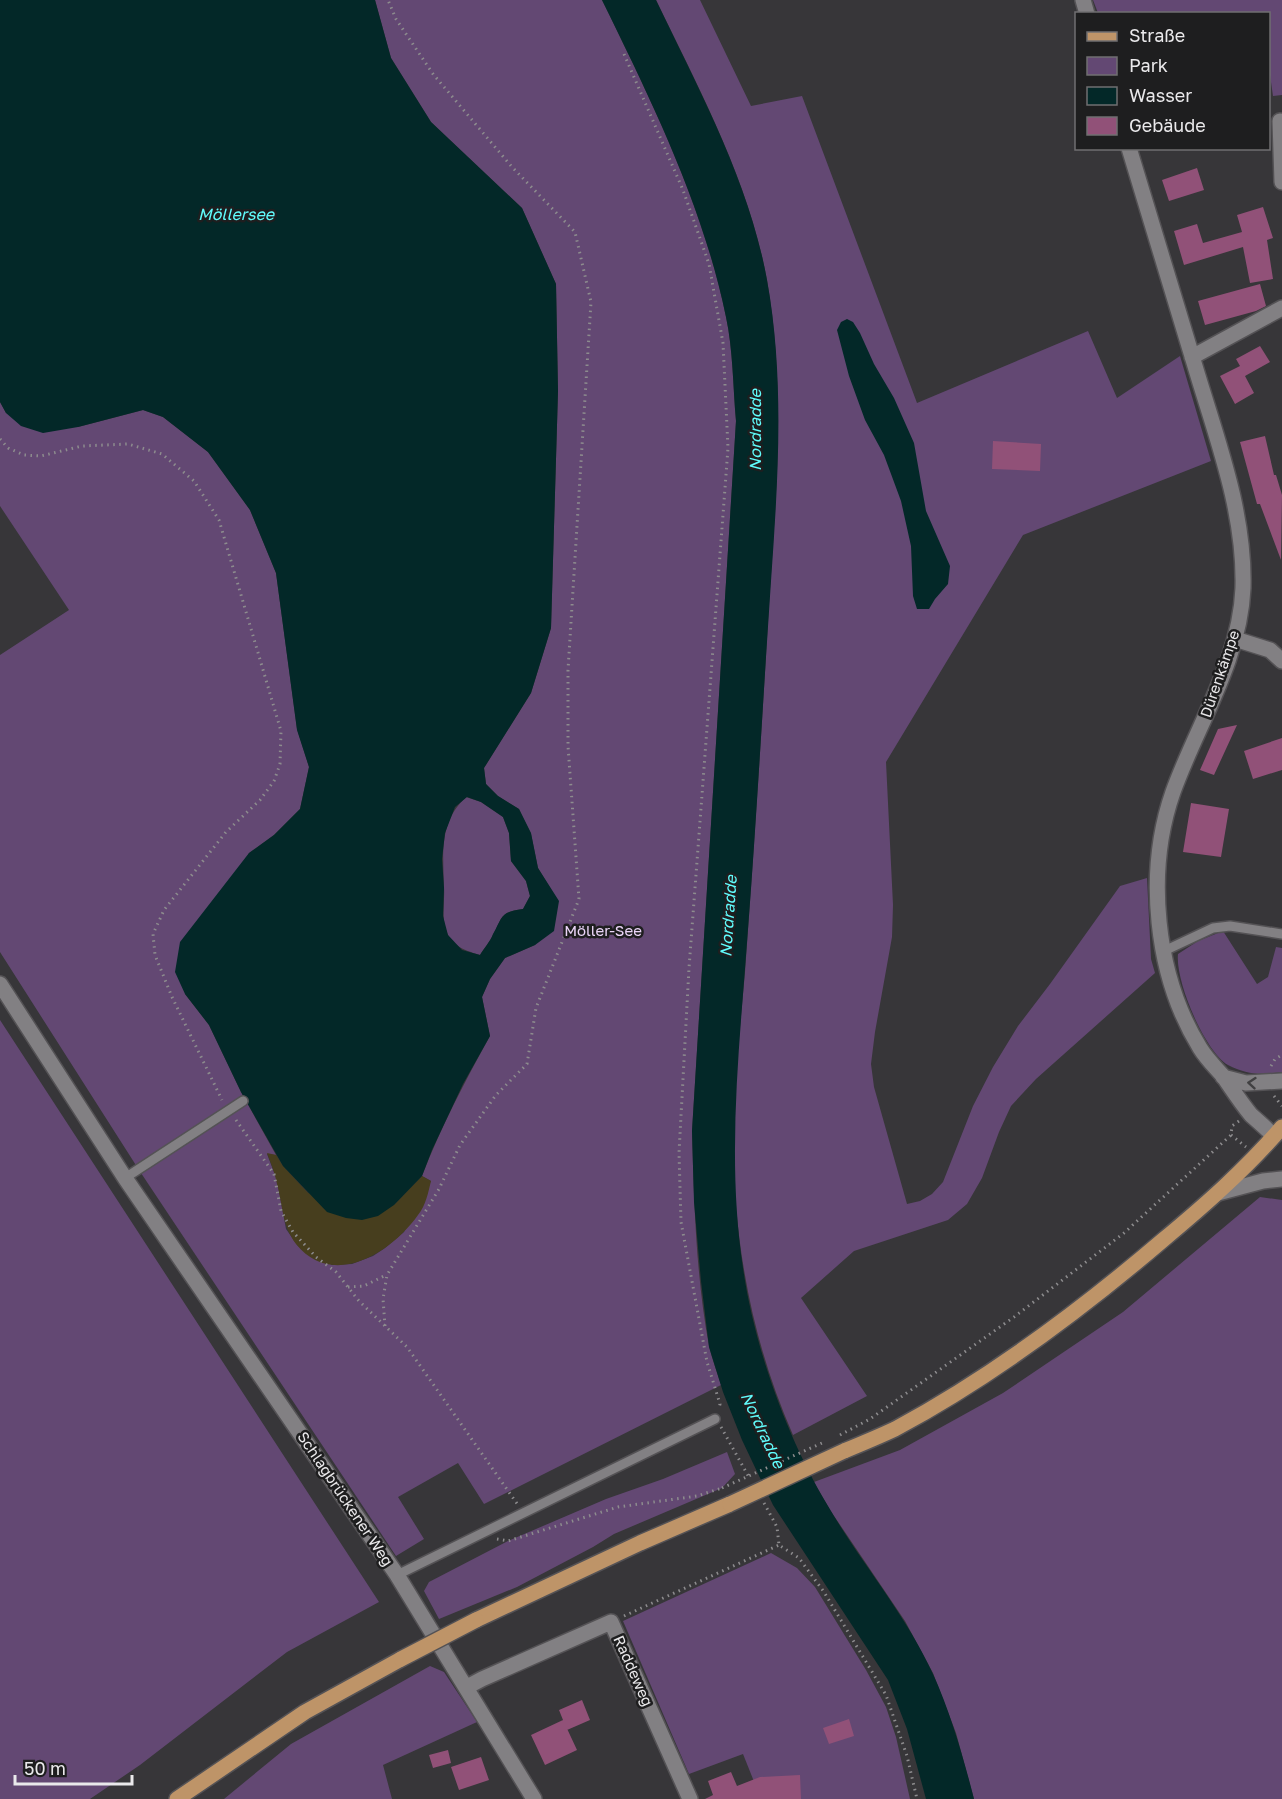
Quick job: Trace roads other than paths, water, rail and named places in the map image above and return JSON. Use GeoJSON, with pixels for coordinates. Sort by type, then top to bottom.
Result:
{"type":"FeatureCollection","features":[{"type":"Feature","properties":{"kind":"main road"},"geometry":{"type":"LineString","coordinates":[[177,1799],[305,1712],[401,1659],[476,1620],[640,1543],[893,1429],[964,1388],[1064,1320],[1124,1274],[1280,1136]]}},
{"type":"Feature","properties":{"kind":"street"},"geometry":{"type":"LineString","coordinates":[[1280,121],[1282,182]]}},
{"type":"Feature","properties":{"kind":"street","name":"Dürenkämpe"},"geometry":{"type":"LineString","coordinates":[[1130,150],[1230,480],[1241,543],[1243,589],[1235,639],[1212,702],[1173,794],[1165,826],[1158,864],[1156,897],[1164,951],[1168,977],[1181,1013],[1200,1049],[1250,1113],[1280,1136]]}},
{"type":"Feature","properties":{"kind":"street"},"geometry":{"type":"LineString","coordinates":[[1192,357],[1282,308]]}},
{"type":"Feature","properties":{"kind":"street"},"geometry":{"type":"LineString","coordinates":[[1235,639],[1270,650],[1282,661]]}},
{"type":"Feature","properties":{"kind":"street","name":"Schlagbrückener Weg"},"geometry":{"type":"LineString","coordinates":[[0,984],[125,1178],[397,1575],[534,1799]]}},
{"type":"Feature","properties":{"kind":"street"},"geometry":{"type":"LineString","coordinates":[[1223,1077],[1246,1083],[1282,1081]]}},
{"type":"Feature","properties":{"kind":"street"},"geometry":{"type":"LineString","coordinates":[[1218,1193],[1263,1181],[1282,1179]]}},
{"type":"Feature","properties":{"kind":"street","name":"Raddeweg"},"geometry":{"type":"LineString","coordinates":[[466,1687],[611,1622],[690,1799]]}},
{"type":"Feature","properties":{"kind":"lane"},"geometry":{"type":"LineString","coordinates":[[1164,951],[1212,928],[1230,926],[1282,934]]}},
{"type":"Feature","properties":{"kind":"lane"},"geometry":{"type":"LineString","coordinates":[[125,1178],[243,1101]]}},
{"type":"Feature","properties":{"kind":"lane"},"geometry":{"type":"LineString","coordinates":[[397,1575],[715,1419]]}},
{"type":"Feature","properties":{"kind":"water","name":"Möllersee"},"geometry":{"type":"Polygon","coordinates":[[[0,0],[375,0],[391,58],[431,122],[522,208],[556,284],[558,391],[551,628],[531,693],[484,768],[486,784],[498,796],[519,809],[531,833],[538,868],[559,901],[554,931],[535,945],[505,958],[490,979],[482,997],[490,1036],[463,1084],[422,1176],[394,1205],[378,1216],[362,1220],[327,1212],[283,1166],[241,1092],[209,1025],[185,994],[175,972],[180,942],[249,853],[274,835],[300,809],[309,767],[297,730],[276,573],[250,510],[208,452],[163,417],[143,410],[78,427],[43,433],[21,426],[6,413],[0,402],[0,0]],[[467,797],[455,807],[445,833],[442,859],[443,916],[448,935],[462,950],[480,955],[503,916],[506,913],[523,909],[530,896],[526,881],[511,861],[509,833],[503,817],[481,802],[467,797]]]}},
{"type":"Feature","properties":{"kind":"water","name":"Nordradde"},"geometry":{"type":"Polygon","coordinates":[[[602,0],[656,0],[721,137],[748,207],[759,243],[773,317],[778,392],[776,506],[736,1098],[735,1183],[738,1226],[748,1298],[774,1391],[799,1451],[828,1506],[922,1652],[951,1720],[974,1799],[926,1799],[907,1729],[888,1680],[773,1505],[742,1440],[723,1392],[709,1347],[694,1202],[692,1131],[736,421],[731,355],[726,317],[716,275],[690,194],[657,116],[602,0]]]}},
{"type":"Feature","properties":{"kind":"water"},"geometry":{"type":"Polygon","coordinates":[[[847,319],[853,322],[860,333],[874,364],[894,398],[914,443],[926,511],[950,566],[948,584],[929,609],[917,609],[913,596],[911,546],[901,501],[884,455],[865,420],[849,376],[837,330],[841,322],[847,319]]]}},
{"type":"Feature","properties":{"kind":"park label","name":"Möller-See"},"geometry":{"type":"Point","coordinates":[603,931]}}]}
